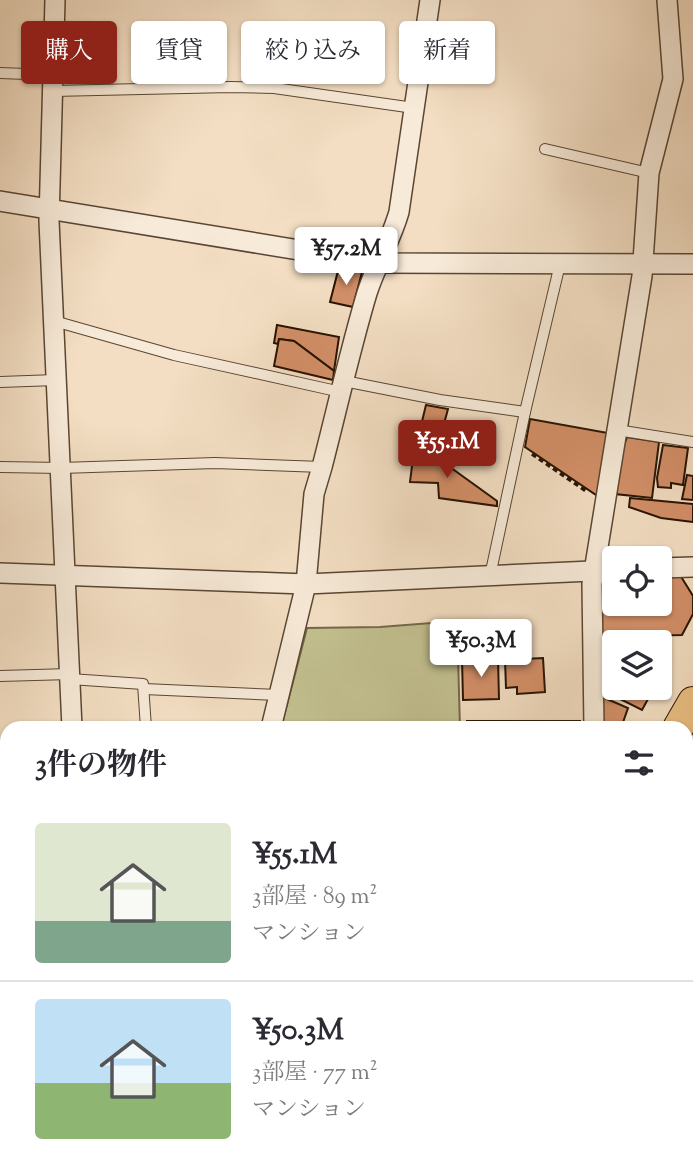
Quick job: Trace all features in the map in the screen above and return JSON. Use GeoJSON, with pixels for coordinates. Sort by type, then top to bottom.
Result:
{"type":"FeatureCollection","features":[{"type":"Feature","properties":{"kind":"main road"},"geometry":{"type":"LineString","coordinates":[[682,721],[693,702]]}},
{"type":"Feature","properties":{"kind":"street"},"geometry":{"type":"LineString","coordinates":[[54,21],[55,0]]}},
{"type":"Feature","properties":{"kind":"street"},"geometry":{"type":"LineString","coordinates":[[273,721],[306,584],[314,494],[367,295],[399,212],[430,0]]}},
{"type":"Feature","properties":{"kind":"street"},"geometry":{"type":"LineString","coordinates":[[594,721],[592,584],[643,264],[649,173],[673,79],[667,0]]}},
{"type":"Feature","properties":{"kind":"street"},"geometry":{"type":"LineString","coordinates":[[53,84],[49,209],[72,721]]}},
{"type":"Feature","properties":{"kind":"street"},"geometry":{"type":"LineString","coordinates":[[0,201],[378,263],[693,264]]}},
{"type":"Feature","properties":{"kind":"street"},"geometry":{"type":"LineString","coordinates":[[672,568],[693,567]]}},
{"type":"Feature","properties":{"kind":"street"},"geometry":{"type":"LineString","coordinates":[[0,573],[306,584],[602,571]]}},
{"type":"Feature","properties":{"kind":"lane"},"geometry":{"type":"LineString","coordinates":[[0,74],[21,78]]}},
{"type":"Feature","properties":{"kind":"lane"},"geometry":{"type":"LineString","coordinates":[[97,84],[274,88],[414,107]]}},
{"type":"Feature","properties":{"kind":"lane"},"geometry":{"type":"LineString","coordinates":[[545,149],[649,173]]}},
{"type":"Feature","properties":{"kind":"lane"},"geometry":{"type":"LineString","coordinates":[[490,576],[560,264]]}},
{"type":"Feature","properties":{"kind":"lane"},"geometry":{"type":"LineString","coordinates":[[54,321],[174,355],[342,387],[526,412]]}},
{"type":"Feature","properties":{"kind":"lane"},"geometry":{"type":"LineString","coordinates":[[0,382],[56,380]]}},
{"type":"Feature","properties":{"kind":"lane"},"geometry":{"type":"LineString","coordinates":[[617,430],[693,442]]}},
{"type":"Feature","properties":{"kind":"lane"},"geometry":{"type":"LineString","coordinates":[[0,467],[61,468],[215,463],[322,467]]}},
{"type":"Feature","properties":{"kind":"lane"},"geometry":{"type":"LineString","coordinates":[[0,676],[70,676],[144,684],[146,721]]}},
{"type":"Feature","properties":{"kind":"lane"},"geometry":{"type":"LineString","coordinates":[[144,689],[279,695]]}},
{"type":"Feature","properties":{"kind":"path"},"geometry":{"type":"LineString","coordinates":[[519,444],[605,504]]}},
{"type":"Feature","properties":{"kind":"shaded area"},"geometry":{"type":"Polygon","coordinates":[[[457,621],[460,721],[283,721],[307,628],[380,627],[457,621]]]}},
{"type":"Feature","properties":{"kind":"building"},"geometry":{"type":"Polygon","coordinates":[[[339,267],[362,272],[353,307],[330,302],[339,267]]]}},
{"type":"Feature","properties":{"kind":"building"},"geometry":{"type":"Polygon","coordinates":[[[277,325],[339,337],[334,371],[294,341],[279,339],[278,344],[274,343],[277,325]]]}},
{"type":"Feature","properties":{"kind":"building"},"geometry":{"type":"Polygon","coordinates":[[[279,339],[294,341],[334,371],[333,380],[274,366],[279,339]]]}},
{"type":"Feature","properties":{"kind":"building"},"geometry":{"type":"Polygon","coordinates":[[[426,405],[448,409],[438,446],[417,442],[426,405]]]}},
{"type":"Feature","properties":{"kind":"building"},"geometry":{"type":"Polygon","coordinates":[[[530,419],[608,433],[599,497],[525,447],[530,419]]]}},
{"type":"Feature","properties":{"kind":"building"},"geometry":{"type":"Polygon","coordinates":[[[627,437],[659,442],[652,498],[615,494],[616,468],[627,437]]]}},
{"type":"Feature","properties":{"kind":"building"},"geometry":{"type":"Polygon","coordinates":[[[663,445],[688,448],[683,485],[671,483],[671,488],[658,487],[663,445]]]}},
{"type":"Feature","properties":{"kind":"building"},"geometry":{"type":"Polygon","coordinates":[[[414,450],[429,452],[497,501],[497,506],[439,498],[438,483],[410,482],[414,450]]]}},
{"type":"Feature","properties":{"kind":"building"},"geometry":{"type":"Polygon","coordinates":[[[687,475],[693,476],[693,500],[682,499],[687,475]]]}},
{"type":"Feature","properties":{"kind":"building"},"geometry":{"type":"Polygon","coordinates":[[[630,498],[693,504],[693,522],[661,518],[629,507],[630,498]]]}},
{"type":"Feature","properties":{"kind":"building"},"geometry":{"type":"Polygon","coordinates":[[[672,575],[680,575],[693,596],[693,614],[682,635],[672,635],[672,630],[602,630],[601,637],[601,578],[602,616],[672,616],[672,575]]]}},
{"type":"Feature","properties":{"kind":"building"},"geometry":{"type":"Polygon","coordinates":[[[498,658],[499,699],[463,700],[462,659],[498,658]]]}},
{"type":"Feature","properties":{"kind":"building"},"geometry":{"type":"Polygon","coordinates":[[[543,658],[545,692],[517,694],[517,687],[506,688],[505,660],[543,658]]]}},
{"type":"Feature","properties":{"kind":"building"},"geometry":{"type":"Polygon","coordinates":[[[600,696],[602,700],[609,700],[628,708],[623,721],[600,721],[600,696]]]}},
{"type":"Feature","properties":{"kind":"building"},"geometry":{"type":"Polygon","coordinates":[[[622,700],[647,700],[642,710],[622,700]]]}}]}
